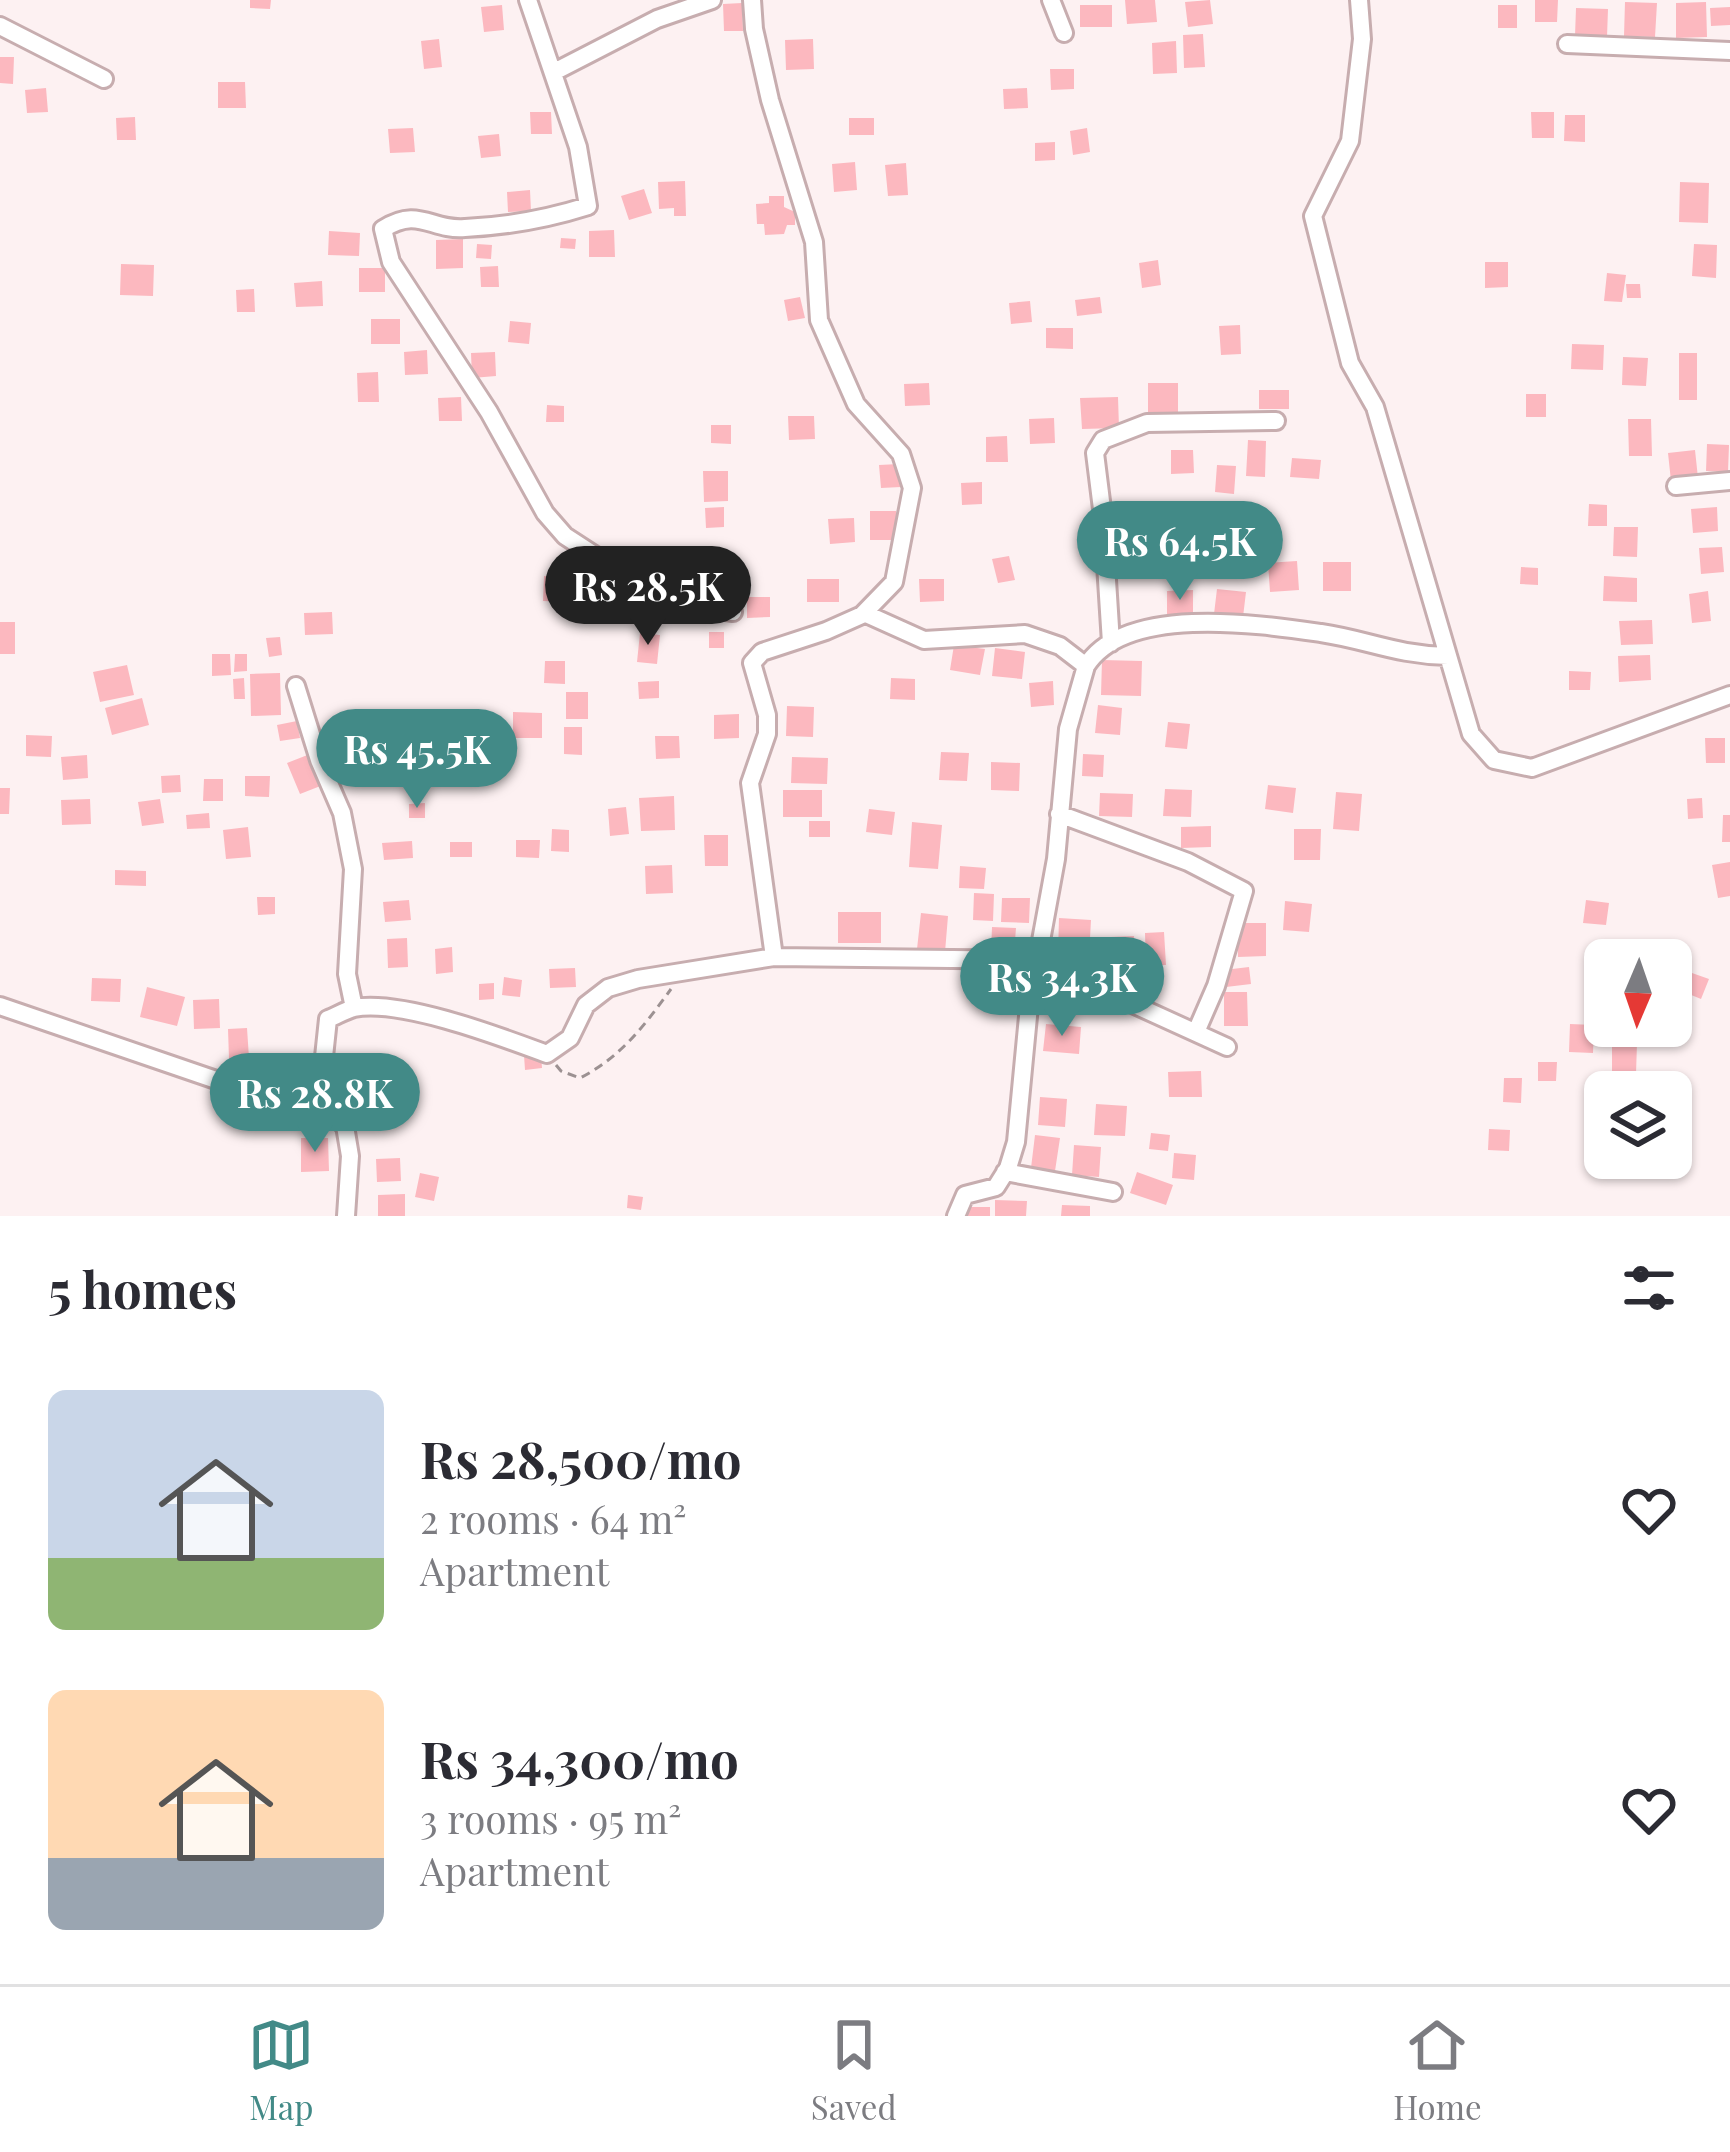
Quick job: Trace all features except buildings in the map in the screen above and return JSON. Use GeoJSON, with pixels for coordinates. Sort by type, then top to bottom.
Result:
{"type":"FeatureCollection","features":[{"type":"Feature","properties":{"kind":"street"},"geometry":{"type":"LineString","coordinates":[[528,0],[578,147],[588,206],[543,220],[458,229],[417,217],[396,220],[383,230],[391,262],[489,412],[545,513],[565,536],[645,588],[685,604],[733,611]]}},
{"type":"Feature","properties":{"kind":"street"},"geometry":{"type":"LineString","coordinates":[[554,72],[657,19],[712,0]]}},
{"type":"Feature","properties":{"kind":"street"},"geometry":{"type":"LineString","coordinates":[[752,0],[770,100],[814,242],[819,320],[856,404],[901,454],[911,488],[894,582],[864,613],[762,652],[752,663],[767,715],[767,734],[750,783],[774,957]]}},
{"type":"Feature","properties":{"kind":"street"},"geometry":{"type":"LineString","coordinates":[[1051,0],[1064,32]]}},
{"type":"Feature","properties":{"kind":"street"},"geometry":{"type":"LineString","coordinates":[[1359,0],[1362,39],[1351,141],[1313,216],[1350,363],[1376,407],[1471,734],[1494,760],[1532,768],[1730,695]]}},
{"type":"Feature","properties":{"kind":"street"},"geometry":{"type":"LineString","coordinates":[[0,26],[104,79]]}},
{"type":"Feature","properties":{"kind":"street"},"geometry":{"type":"LineString","coordinates":[[1567,44],[1730,51]]}},
{"type":"Feature","properties":{"kind":"street"},"geometry":{"type":"LineString","coordinates":[[1111,643],[1095,453],[1103,440],[1147,423],[1276,422]]}},
{"type":"Feature","properties":{"kind":"street"},"geometry":{"type":"LineString","coordinates":[[1676,486],[1730,481]]}},
{"type":"Feature","properties":{"kind":"street"},"geometry":{"type":"LineString","coordinates":[[864,613],[924,640],[1024,634],[1060,646],[1086,667]]}},
{"type":"Feature","properties":{"kind":"street"},"geometry":{"type":"LineString","coordinates":[[956,1216],[965,1195],[996,1186],[1016,1142],[1036,961],[1057,859],[1068,729],[1086,667],[1096,650],[1161,624],[1206,624],[1324,634],[1408,656],[1448,656]]}},
{"type":"Feature","properties":{"kind":"street"},"geometry":{"type":"LineString","coordinates":[[296,686],[342,813],[353,869],[347,974],[354,1008]]}},
{"type":"Feature","properties":{"kind":"street"},"geometry":{"type":"LineString","coordinates":[[1059,814],[1188,862],[1244,891],[1216,986],[1196,1032]]}},
{"type":"Feature","properties":{"kind":"street"},"geometry":{"type":"LineString","coordinates":[[319,1104],[328,1019],[354,1008],[396,1009],[494,1034],[547,1054],[570,1038],[586,1005],[608,988],[774,957],[1036,961],[1227,1047]]}},
{"type":"Feature","properties":{"kind":"street"},"geometry":{"type":"LineString","coordinates":[[0,1006],[219,1081],[319,1104],[345,1126],[350,1156],[346,1216]]}},
{"type":"Feature","properties":{"kind":"street"},"geometry":{"type":"LineString","coordinates":[[1005,1172],[1113,1192]]}},
{"type":"Feature","properties":{"kind":"path"},"geometry":{"type":"LineString","coordinates":[[547,1054],[561,1071],[580,1078],[610,1063],[683,973]]}}]}
